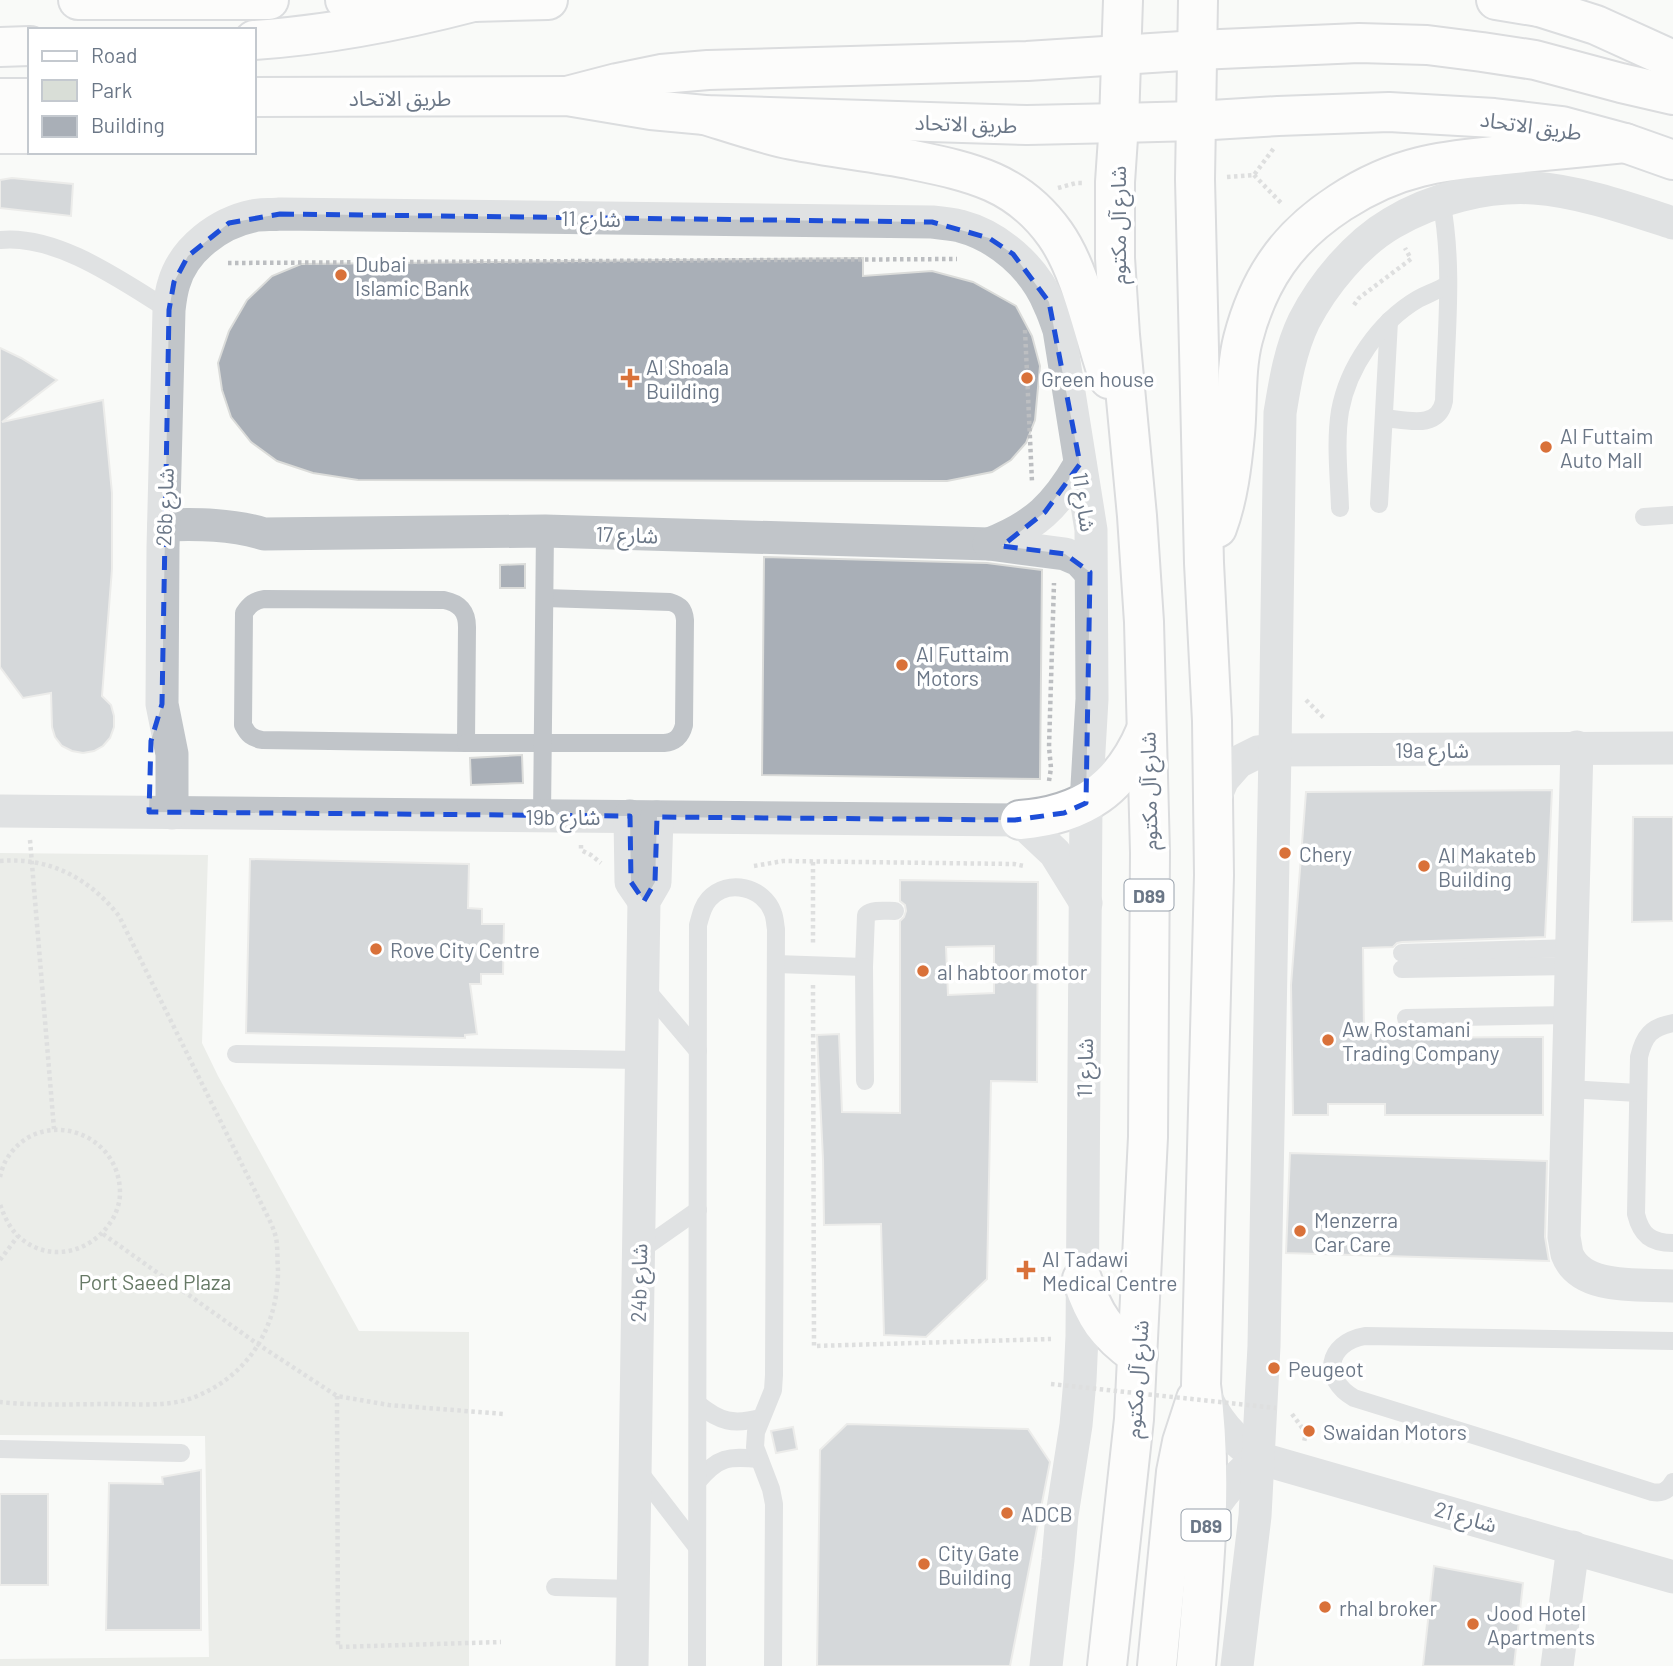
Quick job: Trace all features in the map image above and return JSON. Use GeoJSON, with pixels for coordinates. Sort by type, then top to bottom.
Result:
{"type":"FeatureCollection","features":[{"type":"Feature","properties":{"kind":"main road"},"geometry":{"type":"LineString","coordinates":[[78,0],[269,0]]}},
{"type":"Feature","properties":{"kind":"main road"},"geometry":{"type":"LineString","coordinates":[[345,0],[548,0]]}},
{"type":"Feature","properties":{"kind":"main road","name":"شارع آل مكتوم"},"geometry":{"type":"LineString","coordinates":[[1107,1666],[1134,1419],[1148,1137],[1150,853],[1147,728],[1141,583],[1115,258],[1115,182],[1123,0]]}},
{"type":"Feature","properties":{"kind":"main road","name":"D89"},"geometry":{"type":"LineString","coordinates":[[1196,1666],[1208,1452],[1201,1385],[1214,875],[1211,681],[1204,563],[1195,179],[1198,0]]}},
{"type":"Feature","properties":{"kind":"main road"},"geometry":{"type":"LineString","coordinates":[[1496,0],[1531,3],[1596,25],[1673,60]]}},
{"type":"Feature","properties":{"kind":"main road"},"geometry":{"type":"LineString","coordinates":[[256,40],[328,33],[405,19],[473,2]]}},
{"type":"Feature","properties":{"kind":"main road"},"geometry":{"type":"LineString","coordinates":[[567,96],[617,82],[661,74],[709,70],[1027,61],[1359,43],[1427,46],[1535,60],[1673,95]]}},
{"type":"Feature","properties":{"kind":"main road"},"geometry":{"type":"LineString","coordinates":[[0,47],[28,46]]}},
{"type":"Feature","properties":{"kind":"main road","name":"طريق الاتحاد"},"geometry":{"type":"LineString","coordinates":[[256,97],[567,96],[651,110],[705,115],[1027,125],[1389,112],[1494,118],[1562,126],[1625,143],[1673,160]]}},
{"type":"Feature","properties":{"kind":"main road"},"geometry":{"type":"LineString","coordinates":[[0,98],[28,98]]}},
{"type":"Feature","properties":{"kind":"main road"},"geometry":{"type":"LineString","coordinates":[[705,115],[790,140],[954,168],[985,177],[1012,192],[1032,208],[1055,234],[1069,258],[1110,382],[1127,411]]}},
{"type":"Feature","properties":{"kind":"main road"},"geometry":{"type":"LineString","coordinates":[[0,135],[28,134]]}},
{"type":"Feature","properties":{"kind":"main road"},"geometry":{"type":"LineString","coordinates":[[1204,563],[1220,521],[1229,478],[1242,341],[1256,299],[1277,261],[1306,229],[1340,202],[1378,181],[1420,167],[1463,159],[1625,143]]}},
{"type":"Feature","properties":{"kind":"main road"},"geometry":{"type":"LineString","coordinates":[[1017,820],[1064,813],[1107,789],[1124,771],[1138,750],[1147,728]]}},
{"type":"Feature","properties":{"kind":"main road"},"geometry":{"type":"LineString","coordinates":[[1082,1279],[1089,1302],[1102,1324],[1118,1342],[1138,1356]]}},
{"type":"Feature","properties":{"kind":"main road"},"geometry":{"type":"LineString","coordinates":[[1157,1666],[1176,1472],[1190,1413],[1201,1385]]}},
{"type":"Feature","properties":{"kind":"street"},"geometry":{"type":"LineString","coordinates":[[1237,1666],[1255,1516],[1258,1458],[1267,1223],[1280,413],[1287,366],[1304,322],[1328,282],[1360,247],[1391,223],[1441,200],[1487,189],[1534,188],[1581,196],[1673,223]]}},
{"type":"Feature","properties":{"kind":"street","name":"شارع 11"},"geometry":{"type":"LineString","coordinates":[[169,310],[174,282],[188,256],[208,236],[229,223],[254,216],[932,222],[961,227],[989,238],[1013,254],[1033,276],[1049,302],[1059,330],[1091,530],[1092,699],[1086,803],[1082,1336],[1076,1425],[1062,1515],[1046,1666]]}},
{"type":"Feature","properties":{"kind":"street","name":"26b شارع"},"geometry":{"type":"LineString","coordinates":[[160,812],[172,754],[162,704],[169,310]]}},
{"type":"Feature","properties":{"kind":"street","name":"شارع 17"},"geometry":{"type":"LineString","coordinates":[[989,544],[1009,536],[1045,512],[1065,490],[1080,464]]}},
{"type":"Feature","properties":{"kind":"street","name":"شارع 17"},"geometry":{"type":"LineString","coordinates":[[164,537],[217,525],[264,534],[545,531],[989,544],[1065,554],[1079,560],[1090,572]]}},
{"type":"Feature","properties":{"kind":"street"},"geometry":{"type":"LineString","coordinates":[[1577,747],[1564,1237],[1568,1255],[1578,1270],[1592,1279],[1610,1283],[1673,1286]]}},
{"type":"Feature","properties":{"kind":"street","name":"19a شارع"},"geometry":{"type":"LineString","coordinates":[[1214,800],[1223,779],[1238,762],[1258,752],[1673,748]]}},
{"type":"Feature","properties":{"kind":"street","name":"19b شارع"},"geometry":{"type":"LineString","coordinates":[[16,811],[1017,820]]}},
{"type":"Feature","properties":{"kind":"street","name":"24b شارع"},"geometry":{"type":"LineString","coordinates":[[632,1666],[643,901],[655,882],[644,817]]}},
{"type":"Feature","properties":{"kind":"street"},"geometry":{"type":"LineString","coordinates":[[1017,820],[1055,853],[1086,903]]}},
{"type":"Feature","properties":{"kind":"street","name":"شارع 21"},"geometry":{"type":"LineString","coordinates":[[1201,1385],[1223,1428],[1258,1458],[1673,1577]]}},
{"type":"Feature","properties":{"kind":"street"},"geometry":{"type":"LineString","coordinates":[[1206,1520],[1215,1502],[1229,1485],[1258,1458]]}},
{"type":"Feature","properties":{"kind":"street"},"geometry":{"type":"LineString","coordinates":[[1557,1666],[1573,1547]]}},
{"type":"Feature","properties":{"kind":"lane"},"geometry":{"type":"LineString","coordinates":[[1384,418],[1430,420],[1438,416],[1442,409],[1447,243],[1441,200]]}},
{"type":"Feature","properties":{"kind":"lane"},"geometry":{"type":"LineString","coordinates":[[0,240],[10,239],[56,247],[98,267],[169,310]]}},
{"type":"Feature","properties":{"kind":"lane"},"geometry":{"type":"LineString","coordinates":[[1340,508],[1340,410],[1351,377],[1367,347],[1390,321],[1416,300],[1447,285]]}},
{"type":"Feature","properties":{"kind":"lane"},"geometry":{"type":"LineString","coordinates":[[1379,504],[1390,321]]}},
{"type":"Feature","properties":{"kind":"lane"},"geometry":{"type":"LineString","coordinates":[[1644,517],[1673,514]]}},
{"type":"Feature","properties":{"kind":"lane"},"geometry":{"type":"LineString","coordinates":[[542,816],[545,531]]}},
{"type":"Feature","properties":{"kind":"lane"},"geometry":{"type":"LineString","coordinates":[[466,743],[467,617],[462,608],[454,602],[264,599],[256,601],[244,613],[243,725],[247,733],[254,738],[262,740],[466,743],[543,744],[671,742],[677,738],[682,733],[685,712],[685,613],[682,607],[670,602],[545,598]]}},
{"type":"Feature","properties":{"kind":"lane"},"geometry":{"type":"LineString","coordinates":[[698,1666],[698,925],[702,910],[711,897],[724,889],[739,887],[754,891],[767,900],[774,914],[776,929],[774,1375],[773,1390],[756,1432],[755,1447],[774,1504],[773,1666]]}},
{"type":"Feature","properties":{"kind":"lane"},"geometry":{"type":"LineString","coordinates":[[865,1082],[866,915],[869,912],[895,911]]}},
{"type":"Feature","properties":{"kind":"lane"},"geometry":{"type":"LineString","coordinates":[[1402,961],[1572,957]]}},
{"type":"Feature","properties":{"kind":"lane"},"geometry":{"type":"LineString","coordinates":[[776,964],[864,967]]}},
{"type":"Feature","properties":{"kind":"lane"},"geometry":{"type":"LineString","coordinates":[[642,985],[698,1051]]}},
{"type":"Feature","properties":{"kind":"lane"},"geometry":{"type":"LineString","coordinates":[[1406,1018],[1570,1015]]}},
{"type":"Feature","properties":{"kind":"lane"},"geometry":{"type":"LineString","coordinates":[[1673,1023],[1662,1025],[1650,1032],[1639,1057],[1636,1214],[1638,1225],[1645,1234],[1655,1241],[1673,1243]]}},
{"type":"Feature","properties":{"kind":"lane"},"geometry":{"type":"LineString","coordinates":[[236,1054],[641,1060]]}},
{"type":"Feature","properties":{"kind":"lane"},"geometry":{"type":"LineString","coordinates":[[1568,1089],[1638,1093]]}},
{"type":"Feature","properties":{"kind":"lane"},"geometry":{"type":"LineString","coordinates":[[638,1252],[698,1210]]}},
{"type":"Feature","properties":{"kind":"lane"},"geometry":{"type":"LineString","coordinates":[[1673,1341],[1365,1336],[1352,1338],[1340,1345],[1334,1356],[1332,1369],[1335,1382],[1343,1392],[1354,1398],[1652,1492],[1665,1492],[1673,1482]]}},
{"type":"Feature","properties":{"kind":"lane"},"geometry":{"type":"LineString","coordinates":[[698,1404],[713,1416],[727,1422],[761,1418]]}},
{"type":"Feature","properties":{"kind":"lane"},"geometry":{"type":"LineString","coordinates":[[0,1449],[181,1453]]}},
{"type":"Feature","properties":{"kind":"lane"},"geometry":{"type":"LineString","coordinates":[[698,1481],[709,1468],[724,1459],[759,1459]]}},
{"type":"Feature","properties":{"kind":"lane"},"geometry":{"type":"LineString","coordinates":[[635,1467],[697,1547]]}},
{"type":"Feature","properties":{"kind":"lane"},"geometry":{"type":"LineString","coordinates":[[555,1587],[634,1589]]}},
{"type":"Feature","properties":{"kind":"path"},"geometry":{"type":"LineString","coordinates":[[1195,179],[1254,176],[1273,151],[1278,139],[1278,116]]}},
{"type":"Feature","properties":{"kind":"path"},"geometry":{"type":"LineString","coordinates":[[1053,190],[1076,183],[1115,182]]}},
{"type":"Feature","properties":{"kind":"path"},"geometry":{"type":"LineString","coordinates":[[228,263],[956,258],[964,261]]}},
{"type":"Feature","properties":{"kind":"path"},"geometry":{"type":"LineString","coordinates":[[1025,321],[1031,478],[1036,496],[1045,512]]}},
{"type":"Feature","properties":{"kind":"path"},"geometry":{"type":"LineString","coordinates":[[1045,788],[1051,768],[1049,747],[1055,552]]}},
{"type":"Feature","properties":{"kind":"path"},"geometry":{"type":"LineString","coordinates":[[16,811],[30,841],[54,1129]]}},
{"type":"Feature","properties":{"kind":"path"},"geometry":{"type":"LineString","coordinates":[[580,816],[581,850],[600,862],[606,872]]}},
{"type":"Feature","properties":{"kind":"path"},"geometry":{"type":"LineString","coordinates":[[1014,864],[1017,820]]}},
{"type":"Feature","properties":{"kind":"path"},"geometry":{"type":"LineString","coordinates":[[0,861],[32,862],[62,870],[90,885],[106,899],[119,916],[267,1213],[276,1239],[278,1287],[268,1327],[246,1363],[229,1378],[190,1399],[168,1403],[38,1405],[0,1402]]}},
{"type":"Feature","properties":{"kind":"path"},"geometry":{"type":"LineString","coordinates":[[746,868],[783,861],[1026,866]]}},
{"type":"Feature","properties":{"kind":"path"},"geometry":{"type":"LineString","coordinates":[[813,862],[814,1346],[1051,1339]]}},
{"type":"Feature","properties":{"kind":"path"},"geometry":{"type":"LineString","coordinates":[[0,1177],[2,1162],[17,1146],[34,1134],[54,1129],[75,1131],[95,1140],[110,1155],[119,1174],[120,1196],[115,1216],[103,1234],[88,1245],[70,1251],[51,1252],[34,1247],[18,1236],[6,1220],[0,1204]]}},
{"type":"Feature","properties":{"kind":"path"},"geometry":{"type":"LineString","coordinates":[[103,1234],[259,1345],[337,1396],[389,1405],[504,1414]]}},
{"type":"Feature","properties":{"kind":"path"},"geometry":{"type":"LineString","coordinates":[[0,1260],[18,1236]]}},
{"type":"Feature","properties":{"kind":"path"},"geometry":{"type":"LineString","coordinates":[[1051,1384],[1276,1408]]}},
{"type":"Feature","properties":{"kind":"path"},"geometry":{"type":"LineString","coordinates":[[337,1396],[338,1647],[501,1642]]}},
{"type":"Feature","properties":{"kind":"highlighted area"},"geometry":{"type":"Polygon","coordinates":[[[280,214],[932,222],[989,238],[1013,254],[1049,302],[1080,464],[1045,512],[1002,546],[1065,554],[1090,572],[1086,803],[1064,813],[1015,820],[657,817],[655,882],[644,901],[631,882],[630,816],[149,812],[151,741],[162,704],[169,310],[174,282],[188,256],[229,223],[280,214]]]}},
{"type":"Feature","properties":{"kind":"green space","name":"Port Saeed Plaza"},"geometry":{"type":"Polygon","coordinates":[[[0,853],[208,855],[202,1043],[218,1076],[359,1331],[469,1332],[469,1666],[0,1666],[0,1659],[209,1657],[205,1436],[0,1435],[0,853]]]}},
{"type":"Feature","properties":{"kind":"building"},"geometry":{"type":"Polygon","coordinates":[[[12,178],[73,184],[71,216],[0,208],[0,180],[12,178]]]}},
{"type":"Feature","properties":{"kind":"building","name":"Al Shoala Building"},"geometry":{"type":"Polygon","coordinates":[[[863,258],[863,276],[932,271],[973,282],[1016,306],[1032,336],[1040,366],[1035,420],[1026,443],[1011,460],[992,472],[947,481],[358,480],[313,473],[277,461],[251,442],[231,417],[222,390],[218,363],[229,331],[247,300],[272,276],[301,264],[863,258]]]}},
{"type":"Feature","properties":{"kind":"building"},"geometry":{"type":"Polygon","coordinates":[[[0,348],[57,380],[2,422],[103,400],[112,493],[112,569],[102,696],[111,705],[114,727],[110,738],[94,751],[83,753],[62,746],[52,727],[51,693],[23,698],[0,667],[0,348]]]}},
{"type":"Feature","properties":{"kind":"building","name":"Al Futtaim Motors"},"geometry":{"type":"Polygon","coordinates":[[[764,557],[987,563],[1042,570],[1040,779],[762,775],[764,557]]]}},
{"type":"Feature","properties":{"kind":"building"},"geometry":{"type":"Polygon","coordinates":[[[525,564],[525,588],[500,588],[500,565],[525,564]]]}},
{"type":"Feature","properties":{"kind":"building"},"geometry":{"type":"Polygon","coordinates":[[[522,755],[523,783],[471,785],[470,758],[522,755]]]}},
{"type":"Feature","properties":{"kind":"building"},"geometry":{"type":"Polygon","coordinates":[[[1552,790],[1545,937],[1402,942],[1393,947],[1363,948],[1364,1033],[1388,1033],[1388,1038],[1543,1037],[1543,1115],[1385,1115],[1385,1104],[1328,1104],[1328,1115],[1293,1115],[1291,985],[1306,792],[1552,790]]]}},
{"type":"Feature","properties":{"kind":"building"},"geometry":{"type":"Polygon","coordinates":[[[1633,817],[1673,817],[1673,921],[1632,922],[1633,817]]]}},
{"type":"Feature","properties":{"kind":"building","name":"Rove City Centre"},"geometry":{"type":"Polygon","coordinates":[[[250,859],[469,864],[468,908],[482,909],[482,924],[504,924],[503,974],[481,974],[481,984],[470,984],[477,1034],[465,1035],[465,1038],[246,1033],[250,859]]]}},
{"type":"Feature","properties":{"kind":"building"},"geometry":{"type":"Polygon","coordinates":[[[900,880],[1038,882],[1037,1082],[991,1081],[987,1279],[926,1337],[884,1335],[881,1224],[824,1225],[817,1035],[839,1034],[842,1112],[900,1113],[900,921],[906,911],[905,905],[900,901],[900,880]],[[994,946],[946,947],[948,995],[994,993],[994,946]]]}},
{"type":"Feature","properties":{"kind":"building"},"geometry":{"type":"Polygon","coordinates":[[[1290,1153],[1547,1161],[1545,1237],[1549,1261],[1286,1253],[1290,1153]]]}},
{"type":"Feature","properties":{"kind":"building","name":"City Gate Building"},"geometry":{"type":"Polygon","coordinates":[[[847,1424],[1028,1429],[1050,1462],[1010,1666],[817,1666],[820,1450],[847,1424]]]}},
{"type":"Feature","properties":{"kind":"building"},"geometry":{"type":"Polygon","coordinates":[[[793,1427],[797,1449],[776,1453],[771,1431],[793,1427]]]}},
{"type":"Feature","properties":{"kind":"building"},"geometry":{"type":"Polygon","coordinates":[[[201,1470],[201,1630],[106,1630],[109,1483],[163,1484],[162,1477],[201,1470]]]}},
{"type":"Feature","properties":{"kind":"building"},"geometry":{"type":"Polygon","coordinates":[[[0,1494],[48,1494],[48,1585],[0,1585],[0,1494]]]}},
{"type":"Feature","properties":{"kind":"building","name":"Jood Hotel Apartments"},"geometry":{"type":"Polygon","coordinates":[[[1434,1566],[1523,1583],[1514,1666],[1423,1666],[1434,1566]]]}},
{"type":"Feature","properties":{"kind":"place","name":"Dubai Islamic Bank"},"geometry":{"type":"Point","coordinates":[341,275]}},
{"type":"Feature","properties":{"kind":"place","name":"Al Shoala Building"},"geometry":{"type":"Point","coordinates":[630,378]}},
{"type":"Feature","properties":{"kind":"place","name":"Green house"},"geometry":{"type":"Point","coordinates":[1027,378]}},
{"type":"Feature","properties":{"kind":"place","name":"Al Futtaim Auto Mall"},"geometry":{"type":"Point","coordinates":[1546,447]}},
{"type":"Feature","properties":{"kind":"place","name":"Al Futtaim Motors"},"geometry":{"type":"Point","coordinates":[902,665]}},
{"type":"Feature","properties":{"kind":"place","name":"Chery"},"geometry":{"type":"Point","coordinates":[1285,853]}},
{"type":"Feature","properties":{"kind":"place","name":"Al Makateb Building"},"geometry":{"type":"Point","coordinates":[1424,866]}},
{"type":"Feature","properties":{"kind":"place","name":"Rove City Centre"},"geometry":{"type":"Point","coordinates":[376,949]}},
{"type":"Feature","properties":{"kind":"place","name":"al habtoor motor"},"geometry":{"type":"Point","coordinates":[923,971]}},
{"type":"Feature","properties":{"kind":"place","name":"Aw Rostamani Trading Company"},"geometry":{"type":"Point","coordinates":[1328,1040]}},
{"type":"Feature","properties":{"kind":"place","name":"Menzerra Car Care"},"geometry":{"type":"Point","coordinates":[1300,1231]}},
{"type":"Feature","properties":{"kind":"place","name":"Al Tadawi Medical Centre"},"geometry":{"type":"Point","coordinates":[1026,1270]}},
{"type":"Feature","properties":{"kind":"place","name":"Peugeot"},"geometry":{"type":"Point","coordinates":[1274,1368]}},
{"type":"Feature","properties":{"kind":"place","name":"Swaidan Motors"},"geometry":{"type":"Point","coordinates":[1309,1431]}},
{"type":"Feature","properties":{"kind":"place","name":"ADCB"},"geometry":{"type":"Point","coordinates":[1007,1513]}},
{"type":"Feature","properties":{"kind":"place","name":"City Gate Building"},"geometry":{"type":"Point","coordinates":[924,1564]}},
{"type":"Feature","properties":{"kind":"place","name":"rhal broker"},"geometry":{"type":"Point","coordinates":[1325,1607]}},
{"type":"Feature","properties":{"kind":"place","name":"Jood Hotel Apartments"},"geometry":{"type":"Point","coordinates":[1473,1624]}}]}
